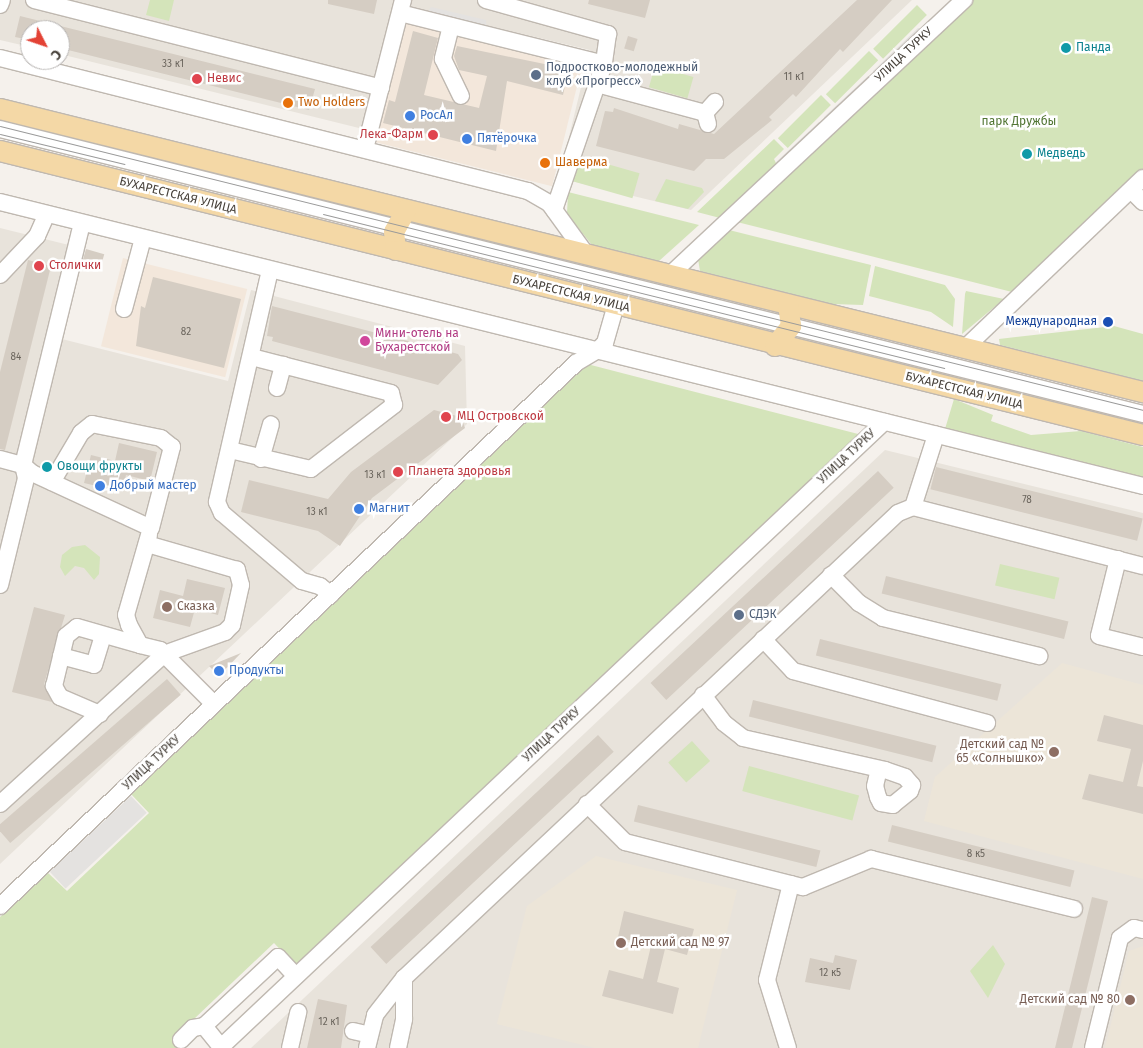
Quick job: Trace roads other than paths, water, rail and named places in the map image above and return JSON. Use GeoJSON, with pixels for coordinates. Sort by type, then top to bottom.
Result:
{"type":"FeatureCollection","features":[{"type":"Feature","properties":{"kind":"main road"},"geometry":{"type":"LineString","coordinates":[[0,109],[1143,392]]}},
{"type":"Feature","properties":{"kind":"main road","name":"БУХАРЕСТСКАЯ УЛИЦА"},"geometry":{"type":"LineString","coordinates":[[0,151],[776,346],[1143,435]]}},
{"type":"Feature","properties":{"kind":"main road"},"geometry":{"type":"LineString","coordinates":[[396,250],[396,228],[406,210]]}},
{"type":"Feature","properties":{"kind":"main road"},"geometry":{"type":"LineString","coordinates":[[776,346],[791,326],[788,304]]}},
{"type":"Feature","properties":{"kind":"street"},"geometry":{"type":"LineString","coordinates":[[0,5],[2,0]]}},
{"type":"Feature","properties":{"kind":"street"},"geometry":{"type":"LineString","coordinates":[[34,0],[68,5],[381,88]]}},
{"type":"Feature","properties":{"kind":"street"},"geometry":{"type":"LineString","coordinates":[[486,0],[602,29],[610,42],[554,210]]}},
{"type":"Feature","properties":{"kind":"street","name":"УЛИЦА ТУРКУ"},"geometry":{"type":"LineString","coordinates":[[670,274],[958,2]]}},
{"type":"Feature","properties":{"kind":"street"},"geometry":{"type":"LineString","coordinates":[[365,149],[402,6],[451,26],[604,64]]}},
{"type":"Feature","properties":{"kind":"street"},"geometry":{"type":"LineString","coordinates":[[451,26],[443,59],[461,96]]}},
{"type":"Feature","properties":{"kind":"street"},"geometry":{"type":"LineString","coordinates":[[0,58],[528,191],[554,210],[586,254]]}},
{"type":"Feature","properties":{"kind":"street"},"geometry":{"type":"LineString","coordinates":[[597,84],[640,103],[709,113]]}},
{"type":"Feature","properties":{"kind":"street"},"geometry":{"type":"LineString","coordinates":[[0,129],[1143,414]]}},
{"type":"Feature","properties":{"kind":"street"},"geometry":{"type":"LineString","coordinates":[[965,348],[1143,178]]}},
{"type":"Feature","properties":{"kind":"street"},"geometry":{"type":"LineString","coordinates":[[1131,190],[1143,202]]}},
{"type":"Feature","properties":{"kind":"street"},"geometry":{"type":"LineString","coordinates":[[0,202],[1143,486]]}},
{"type":"Feature","properties":{"kind":"street"},"geometry":{"type":"LineString","coordinates":[[0,275],[37,236],[47,214]]}},
{"type":"Feature","properties":{"kind":"street"},"geometry":{"type":"LineString","coordinates":[[0,585],[26,478],[23,465],[82,223]]}},
{"type":"Feature","properties":{"kind":"street"},"geometry":{"type":"LineString","coordinates":[[124,309],[143,238]]}},
{"type":"Feature","properties":{"kind":"street"},"geometry":{"type":"LineString","coordinates":[[270,270],[218,502],[222,514],[302,581],[320,586],[331,595]]}},
{"type":"Feature","properties":{"kind":"street"},"geometry":{"type":"LineString","coordinates":[[598,350],[605,343],[616,305]]}},
{"type":"Feature","properties":{"kind":"street","name":"УЛИЦА ТУРКУ"},"geometry":{"type":"LineString","coordinates":[[0,906],[580,359],[598,350]]}},
{"type":"Feature","properties":{"kind":"street"},"geometry":{"type":"LineString","coordinates":[[230,450],[261,459],[311,469],[394,405],[391,393],[252,357]]}},
{"type":"Feature","properties":{"kind":"street"},"geometry":{"type":"LineString","coordinates":[[278,388],[283,365]]}},
{"type":"Feature","properties":{"kind":"street","name":"УЛИЦА ТУРКУ"},"geometry":{"type":"LineString","coordinates":[[220,1047],[884,422]]}},
{"type":"Feature","properties":{"kind":"street"},"geometry":{"type":"LineString","coordinates":[[52,482],[80,433],[92,424],[162,438],[172,453],[126,615],[140,645]]}},
{"type":"Feature","properties":{"kind":"street"},"geometry":{"type":"LineString","coordinates":[[261,459],[271,424]]}},
{"type":"Feature","properties":{"kind":"street"},"geometry":{"type":"LineString","coordinates":[[913,507],[936,435]]}},
{"type":"Feature","properties":{"kind":"street"},"geometry":{"type":"LineString","coordinates":[[0,459],[23,465],[52,482],[151,528]]}},
{"type":"Feature","properties":{"kind":"street"},"geometry":{"type":"LineString","coordinates":[[353,1031],[369,1041],[375,1015],[404,978],[703,695],[760,649],[832,575],[898,514],[913,507],[1143,566]]}},
{"type":"Feature","properties":{"kind":"street"},"geometry":{"type":"LineString","coordinates":[[0,804],[7,790],[100,714],[164,654],[225,632],[232,625],[240,577],[237,570],[147,544]]}},
{"type":"Feature","properties":{"kind":"street"},"geometry":{"type":"LineString","coordinates":[[1118,559],[1099,636],[1143,647]]}},
{"type":"Feature","properties":{"kind":"street"},"geometry":{"type":"LineString","coordinates":[[832,575],[859,603],[883,618],[1039,656]]}},
{"type":"Feature","properties":{"kind":"street"},"geometry":{"type":"LineString","coordinates":[[100,714],[60,697],[54,686],[66,636],[76,627],[140,645],[164,654],[214,704]]}},
{"type":"Feature","properties":{"kind":"street"},"geometry":{"type":"LineString","coordinates":[[61,656],[94,665],[102,635]]}},
{"type":"Feature","properties":{"kind":"street"},"geometry":{"type":"LineString","coordinates":[[760,649],[793,670],[988,723]]}},
{"type":"Feature","properties":{"kind":"street"},"geometry":{"type":"LineString","coordinates":[[703,695],[724,723],[743,738],[879,769]]}},
{"type":"Feature","properties":{"kind":"street"},"geometry":{"type":"LineString","coordinates":[[587,804],[625,842],[803,887],[871,859],[1074,909]]}},
{"type":"Feature","properties":{"kind":"street"},"geometry":{"type":"LineString","coordinates":[[788,1048],[767,980],[791,884]]}},
{"type":"Feature","properties":{"kind":"street"},"geometry":{"type":"LineString","coordinates":[[1093,1048],[1120,938],[1134,928],[1143,930]]}},
{"type":"Feature","properties":{"kind":"street"},"geometry":{"type":"LineString","coordinates":[[180,1040],[193,1028],[204,1026],[278,958],[296,976]]}},
{"type":"Feature","properties":{"kind":"street"},"geometry":{"type":"LineString","coordinates":[[398,1048],[404,1019],[404,978]]}},
{"type":"Feature","properties":{"kind":"street"},"geometry":{"type":"LineString","coordinates":[[290,1048],[298,1012]]}},
{"type":"Feature","properties":{"kind":"street"},"geometry":{"type":"LineString","coordinates":[[204,1026],[220,1047]]}},
{"type":"Feature","properties":{"kind":"tram line"},"geometry":{"type":"LineString","coordinates":[[0,126],[1143,410]]}},
{"type":"Feature","properties":{"kind":"tram line"},"geometry":{"type":"LineString","coordinates":[[0,134],[124,164]]}},
{"type":"Feature","properties":{"kind":"tram line"},"geometry":{"type":"LineString","coordinates":[[323,214],[944,368]]}},
{"type":"Feature","properties":{"kind":"place","name":"Панда"},"geometry":{"type":"Point","coordinates":[1066,48]}},
{"type":"Feature","properties":{"kind":"place","name":"Подростково-молодежный клуб «Прогресс»"},"geometry":{"type":"Point","coordinates":[536,75]}},
{"type":"Feature","properties":{"kind":"place","name":"Невис"},"geometry":{"type":"Point","coordinates":[197,79]}},
{"type":"Feature","properties":{"kind":"place","name":"Two Holders"},"geometry":{"type":"Point","coordinates":[288,103]}},
{"type":"Feature","properties":{"kind":"place","name":"РосАл"},"geometry":{"type":"Point","coordinates":[410,116]}},
{"type":"Feature","properties":{"kind":"place","name":"Лека-Фарм"},"geometry":{"type":"Point","coordinates":[433,135]}},
{"type":"Feature","properties":{"kind":"place","name":"Пятёрочка"},"geometry":{"type":"Point","coordinates":[467,139]}},
{"type":"Feature","properties":{"kind":"place","name":"Медведь"},"geometry":{"type":"Point","coordinates":[1027,154]}},
{"type":"Feature","properties":{"kind":"place","name":"Шаверма"},"geometry":{"type":"Point","coordinates":[545,163]}},
{"type":"Feature","properties":{"kind":"place","name":"Столички"},"geometry":{"type":"Point","coordinates":[39,266]}},
{"type":"Feature","properties":{"kind":"place","name":"Международная"},"geometry":{"type":"Point","coordinates":[1108,322]}},
{"type":"Feature","properties":{"kind":"place","name":"Мини-отель на Бухарестской"},"geometry":{"type":"Point","coordinates":[365,341]}},
{"type":"Feature","properties":{"kind":"place","name":"МЦ Островской"},"geometry":{"type":"Point","coordinates":[446,417]}},
{"type":"Feature","properties":{"kind":"place","name":"Овощи фрукты"},"geometry":{"type":"Point","coordinates":[47,467]}},
{"type":"Feature","properties":{"kind":"place","name":"Планета здоровья"},"geometry":{"type":"Point","coordinates":[398,472]}},
{"type":"Feature","properties":{"kind":"place","name":"Добрый мастер"},"geometry":{"type":"Point","coordinates":[100,486]}},
{"type":"Feature","properties":{"kind":"place","name":"Магнит"},"geometry":{"type":"Point","coordinates":[359,509]}},
{"type":"Feature","properties":{"kind":"place","name":"Сказка"},"geometry":{"type":"Point","coordinates":[167,607]}},
{"type":"Feature","properties":{"kind":"place","name":"СДЭК"},"geometry":{"type":"Point","coordinates":[739,615]}},
{"type":"Feature","properties":{"kind":"place","name":"Продукты"},"geometry":{"type":"Point","coordinates":[219,671]}},
{"type":"Feature","properties":{"kind":"place","name":"Детский сад № 65 «Солнышко»"},"geometry":{"type":"Point","coordinates":[1054,752]}},
{"type":"Feature","properties":{"kind":"place","name":"Детский сад № 97"},"geometry":{"type":"Point","coordinates":[621,943]}},
{"type":"Feature","properties":{"kind":"place","name":"Детский сад № 80"},"geometry":{"type":"Point","coordinates":[1130,1000]}},
{"type":"Feature","properties":{"kind":"park label","name":"парк Дружбы"},"geometry":{"type":"Point","coordinates":[1019,122]}}]}
